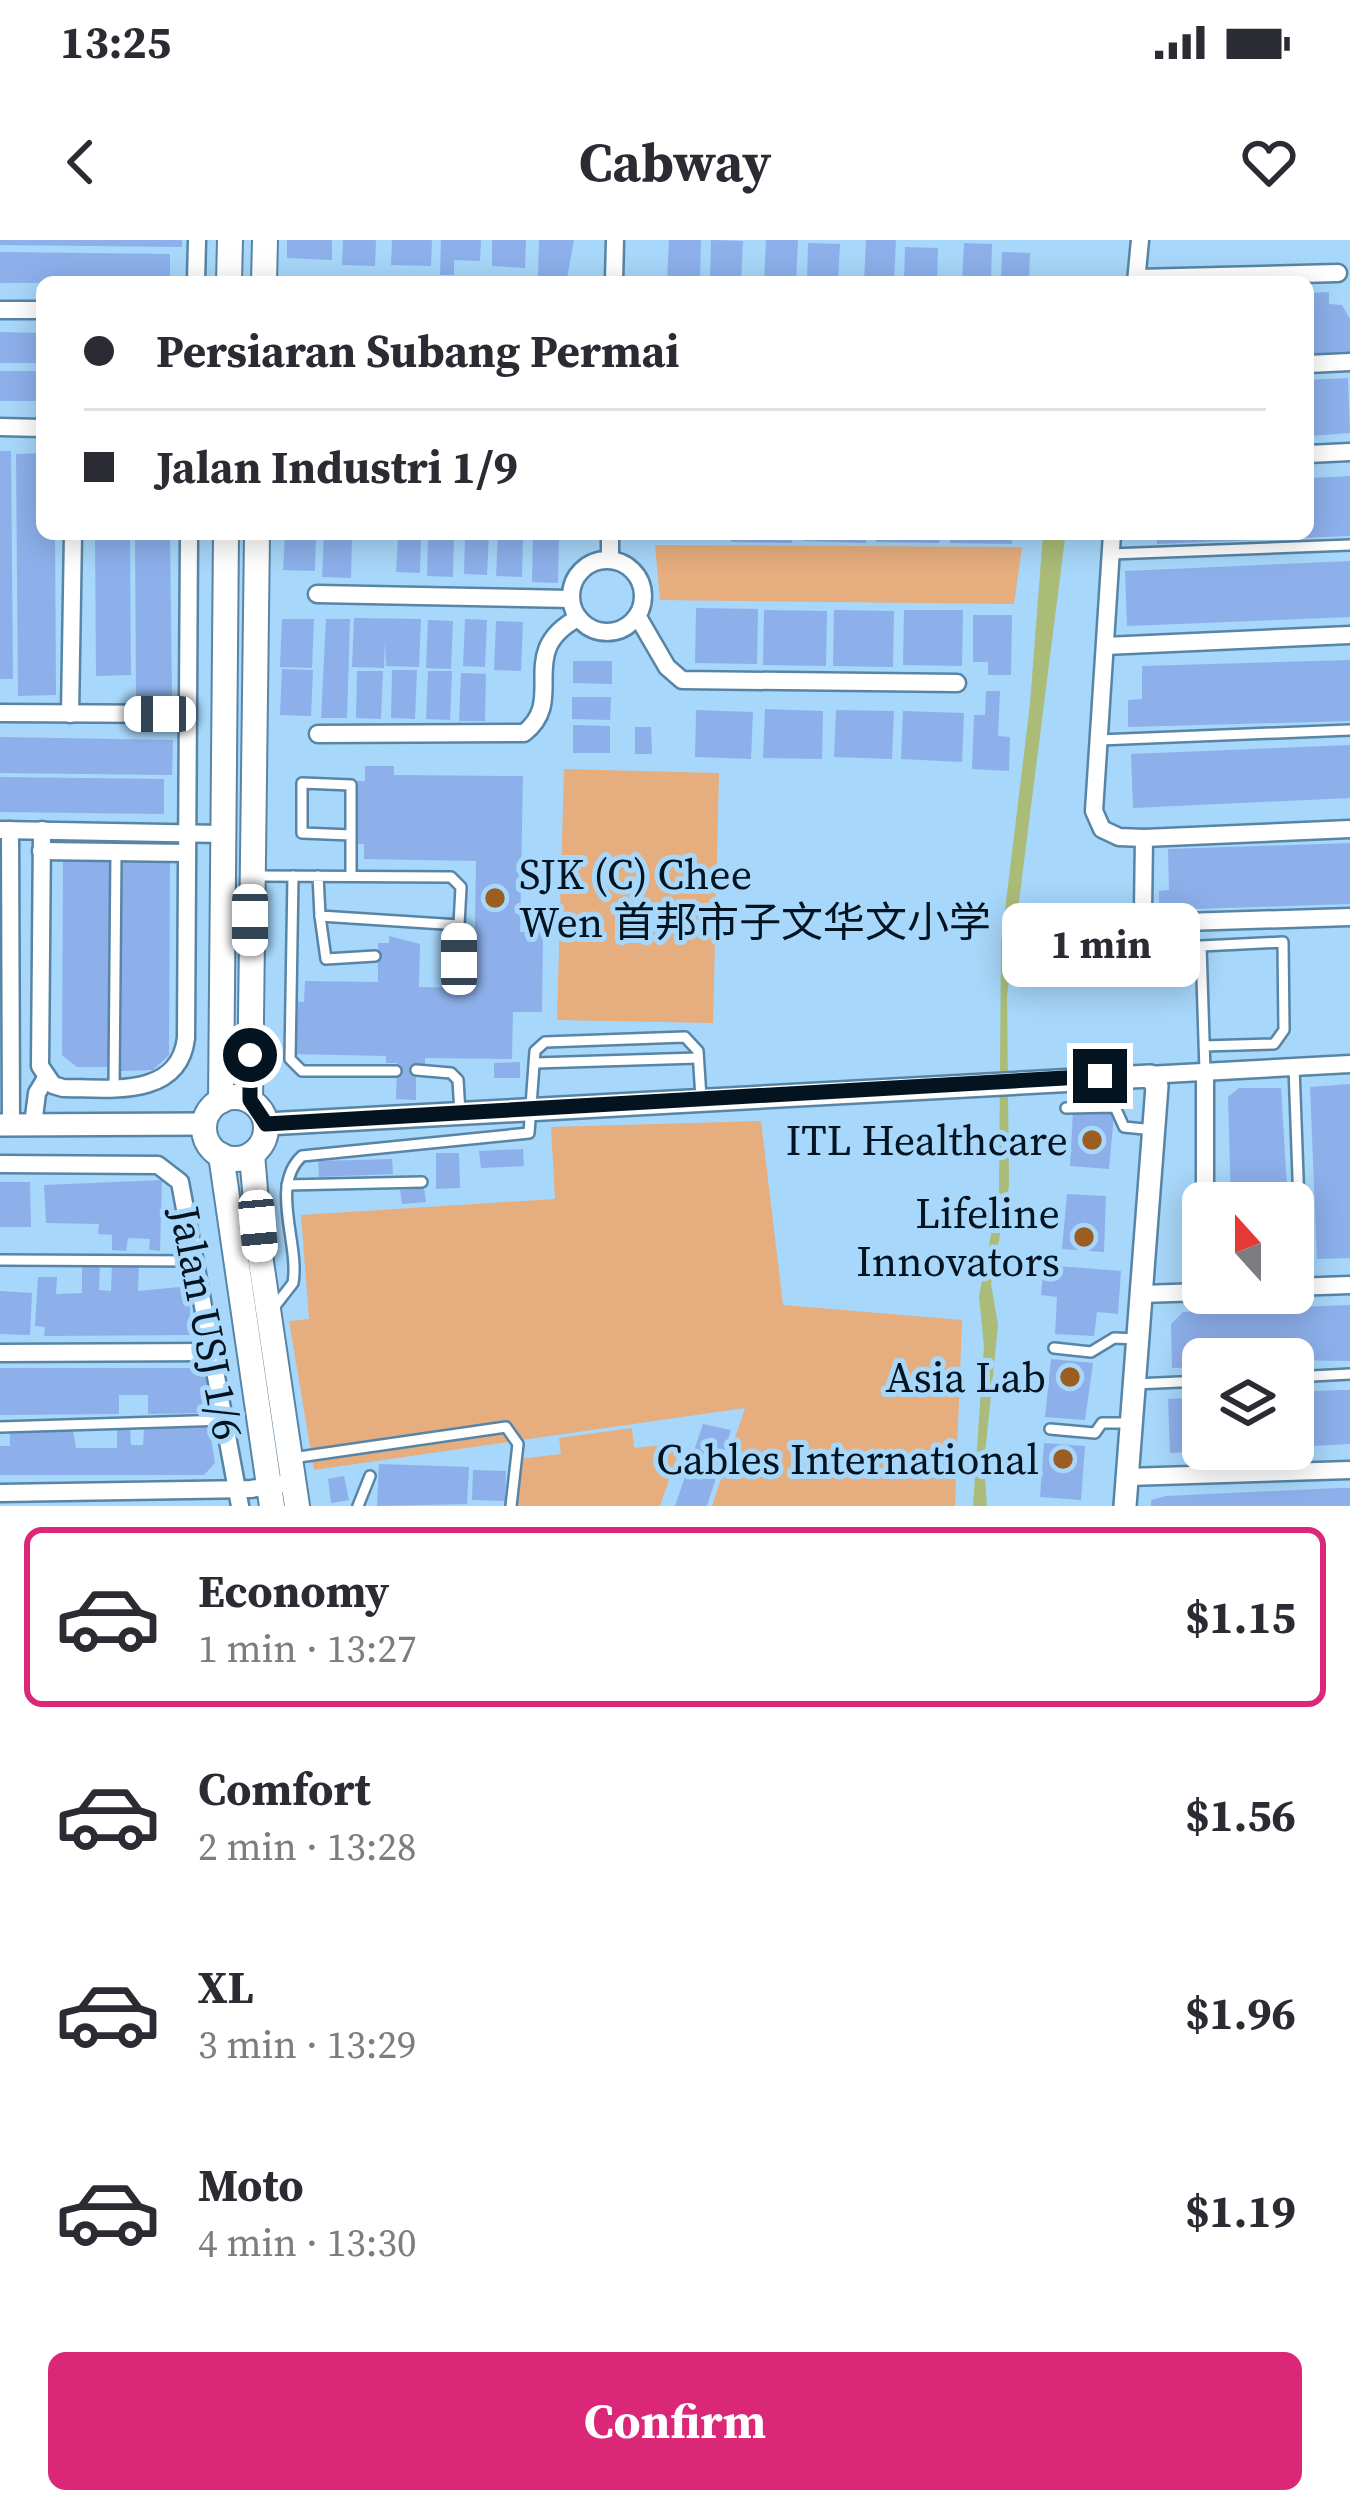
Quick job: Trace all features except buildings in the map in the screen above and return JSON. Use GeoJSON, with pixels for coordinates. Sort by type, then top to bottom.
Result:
{"type":"FeatureCollection","features":[{"type":"Feature","properties":{"kind":"main road"},"geometry":{"type":"LineString","coordinates":[[229,276],[230,240]]}},
{"type":"Feature","properties":{"kind":"main road"},"geometry":{"type":"LineString","coordinates":[[264,276],[265,240]]}},
{"type":"Feature","properties":{"kind":"main road"},"geometry":{"type":"LineString","coordinates":[[226,540],[220,1101],[205,1124],[208,1142],[221,1155],[237,1159],[252,1154],[263,1141],[266,1124],[250,1100],[257,540]]}},
{"type":"Feature","properties":{"kind":"main road"},"geometry":{"type":"LineString","coordinates":[[220,1101],[250,1100]]}},
{"type":"Feature","properties":{"kind":"main road"},"geometry":{"type":"LineString","coordinates":[[252,1154],[284,1488]]}},
{"type":"Feature","properties":{"kind":"main road"},"geometry":{"type":"LineString","coordinates":[[221,1155],[284,1488]]}},
{"type":"Feature","properties":{"kind":"street"},"geometry":{"type":"LineString","coordinates":[[196,240],[196,276]]}},
{"type":"Feature","properties":{"kind":"street"},"geometry":{"type":"LineString","coordinates":[[614,276],[615,240]]}},
{"type":"Feature","properties":{"kind":"street"},"geometry":{"type":"LineString","coordinates":[[1136,276],[1140,240]]}},
{"type":"Feature","properties":{"kind":"street"},"geometry":{"type":"LineString","coordinates":[[1251,276],[1338,273]]}},
{"type":"Feature","properties":{"kind":"street"},"geometry":{"type":"LineString","coordinates":[[0,310],[36,310]]}},
{"type":"Feature","properties":{"kind":"street"},"geometry":{"type":"LineString","coordinates":[[1314,364],[1350,362]]}},
{"type":"Feature","properties":{"kind":"street"},"geometry":{"type":"LineString","coordinates":[[0,427],[36,428]]}},
{"type":"Feature","properties":{"kind":"street"},"geometry":{"type":"LineString","coordinates":[[1314,454],[1350,452]]}},
{"type":"Feature","properties":{"kind":"street"},"geometry":{"type":"LineString","coordinates":[[70,714],[73,540]]}},
{"type":"Feature","properties":{"kind":"street"},"geometry":{"type":"LineString","coordinates":[[42,830],[38,1052],[46,1078],[63,1088],[114,1088],[162,1078],[184,1055],[189,540]]}},
{"type":"Feature","properties":{"kind":"street"},"geometry":{"type":"LineString","coordinates":[[610,540],[610,559]]}},
{"type":"Feature","properties":{"kind":"street"},"geometry":{"type":"LineString","coordinates":[[1112,540],[1097,821],[1119,837],[1144,838],[1350,829]]}},
{"type":"Feature","properties":{"kind":"street"},"geometry":{"type":"LineString","coordinates":[[610,559],[633,569],[641,580],[643,605],[628,626],[601,632],[578,618],[571,599],[577,574],[610,559]]}},
{"type":"Feature","properties":{"kind":"street"},"geometry":{"type":"LineString","coordinates":[[317,594],[571,599]]}},
{"type":"Feature","properties":{"kind":"street"},"geometry":{"type":"LineString","coordinates":[[638,617],[667,667],[682,680],[957,683]]}},
{"type":"Feature","properties":{"kind":"street"},"geometry":{"type":"LineString","coordinates":[[318,734],[524,733],[542,711],[544,646],[550,636],[578,618]]}},
{"type":"Feature","properties":{"kind":"street"},"geometry":{"type":"LineString","coordinates":[[1105,646],[1350,634]]}},
{"type":"Feature","properties":{"kind":"street"},"geometry":{"type":"LineString","coordinates":[[0,713],[187,714]]}},
{"type":"Feature","properties":{"kind":"street"},"geometry":{"type":"LineString","coordinates":[[15,1125],[5,1090],[5,830],[222,834]]}},
{"type":"Feature","properties":{"kind":"street"},"geometry":{"type":"LineString","coordinates":[[1144,838],[1143,910],[1152,923],[1350,917]]}},
{"type":"Feature","properties":{"kind":"street"},"geometry":{"type":"LineString","coordinates":[[41,851],[187,853]]}},
{"type":"Feature","properties":{"kind":"street"},"geometry":{"type":"LineString","coordinates":[[266,1124],[1350,1064]]}},
{"type":"Feature","properties":{"kind":"street"},"geometry":{"type":"LineString","coordinates":[[1205,1071],[1205,1182]]}},
{"type":"Feature","properties":{"kind":"street"},"geometry":{"type":"LineString","coordinates":[[1125,1506],[1157,1085],[1147,1075]]}},
{"type":"Feature","properties":{"kind":"street"},"geometry":{"type":"LineString","coordinates":[[15,1125],[46,1078]]}},
{"type":"Feature","properties":{"kind":"street"},"geometry":{"type":"LineString","coordinates":[[15,1125],[205,1124]]}},
{"type":"Feature","properties":{"kind":"street","name":"Jalan USJ 1/6"},"geometry":{"type":"LineString","coordinates":[[0,1164],[158,1165],[170,1171],[185,1196],[239,1498]]}},
{"type":"Feature","properties":{"kind":"street"},"geometry":{"type":"LineString","coordinates":[[1314,1286],[1350,1285]]}},
{"type":"Feature","properties":{"kind":"street"},"geometry":{"type":"LineString","coordinates":[[1141,1294],[1182,1293]]}},
{"type":"Feature","properties":{"kind":"street"},"geometry":{"type":"LineString","coordinates":[[0,1353],[214,1352]]}},
{"type":"Feature","properties":{"kind":"street"},"geometry":{"type":"LineString","coordinates":[[1127,1478],[1350,1470]]}},
{"type":"Feature","properties":{"kind":"street"},"geometry":{"type":"LineString","coordinates":[[0,1493],[239,1498],[284,1488]]}},
{"type":"Feature","properties":{"kind":"lane"},"geometry":{"type":"LineString","coordinates":[[1111,554],[1350,545]]}},
{"type":"Feature","properties":{"kind":"lane"},"geometry":{"type":"LineString","coordinates":[[1099,740],[1350,730]]}},
{"type":"Feature","properties":{"kind":"lane"},"geometry":{"type":"LineString","coordinates":[[351,835],[302,833],[302,783],[351,785],[351,835],[351,876]]}},
{"type":"Feature","properties":{"kind":"lane"},"geometry":{"type":"LineString","coordinates":[[114,1088],[116,852]]}},
{"type":"Feature","properties":{"kind":"lane"},"geometry":{"type":"LineString","coordinates":[[250,876],[458,879],[459,959]]}},
{"type":"Feature","properties":{"kind":"lane"},"geometry":{"type":"LineString","coordinates":[[293,876],[290,1059],[302,1071],[397,1071]]}},
{"type":"Feature","properties":{"kind":"lane"},"geometry":{"type":"LineString","coordinates":[[319,876],[326,959],[375,956]]}},
{"type":"Feature","properties":{"kind":"lane"},"geometry":{"type":"LineString","coordinates":[[320,916],[459,925]]}},
{"type":"Feature","properties":{"kind":"lane"},"geometry":{"type":"LineString","coordinates":[[1204,1046],[1274,1044],[1284,1030],[1283,942],[1201,946],[1204,1046],[1205,1071]]}},
{"type":"Feature","properties":{"kind":"lane"},"geometry":{"type":"LineString","coordinates":[[268,1314],[287,1294],[295,1274],[286,1185],[293,1164],[312,1151],[521,1137],[533,1127],[535,1051],[544,1042],[686,1036],[695,1044],[701,1098]]}},
{"type":"Feature","properties":{"kind":"lane"},"geometry":{"type":"LineString","coordinates":[[535,1063],[698,1058]]}},
{"type":"Feature","properties":{"kind":"lane"},"geometry":{"type":"LineString","coordinates":[[1294,1067],[1296,1182]]}},
{"type":"Feature","properties":{"kind":"lane"},"geometry":{"type":"LineString","coordinates":[[416,1070],[451,1073],[458,1080],[460,1113]]}},
{"type":"Feature","properties":{"kind":"lane"},"geometry":{"type":"LineString","coordinates":[[1066,1108],[1114,1107],[1124,1127],[1154,1130]]}},
{"type":"Feature","properties":{"kind":"lane"},"geometry":{"type":"LineString","coordinates":[[286,1185],[422,1182]]}},
{"type":"Feature","properties":{"kind":"lane"},"geometry":{"type":"LineString","coordinates":[[0,1260],[198,1261]]}},
{"type":"Feature","properties":{"kind":"lane"},"geometry":{"type":"LineString","coordinates":[[1054,1348],[1091,1352],[1114,1338],[1137,1339]]}},
{"type":"Feature","properties":{"kind":"lane"},"geometry":{"type":"LineString","coordinates":[[1314,1376],[1350,1374]]}},
{"type":"Feature","properties":{"kind":"lane"},"geometry":{"type":"LineString","coordinates":[[1134,1384],[1182,1382]]}},
{"type":"Feature","properties":{"kind":"lane"},"geometry":{"type":"LineString","coordinates":[[0,1427],[226,1420]]}},
{"type":"Feature","properties":{"kind":"lane"},"geometry":{"type":"LineString","coordinates":[[1050,1429],[1095,1432],[1102,1423],[1131,1423]]}},
{"type":"Feature","properties":{"kind":"lane"},"geometry":{"type":"LineString","coordinates":[[284,1488],[506,1427],[518,1444],[511,1506]]}},
{"type":"Feature","properties":{"kind":"lane"},"geometry":{"type":"LineString","coordinates":[[358,1506],[370,1476]]}},
{"type":"Feature","properties":{"kind":"shaded area"},"geometry":{"type":"Polygon","coordinates":[[[1043,540],[1065,540],[1007,996],[1009,1186],[991,1284],[998,1325],[984,1464],[987,1506],[973,1506],[984,1346],[979,1296],[999,1194],[1001,943],[1030,704],[1043,540]]]}},
{"type":"Feature","properties":{"kind":"shaded area"},"geometry":{"type":"Polygon","coordinates":[[[655,545],[1022,547],[1014,604],[660,600],[655,545]]]}},
{"type":"Feature","properties":{"kind":"shaded area"},"geometry":{"type":"Polygon","coordinates":[[[564,769],[719,773],[713,1023],[557,1020],[564,769]]]}},
{"type":"Feature","properties":{"kind":"shaded area"},"geometry":{"type":"Polygon","coordinates":[[[761,1121],[783,1305],[962,1320],[955,1506],[712,1506],[745,1408],[314,1470],[289,1321],[309,1319],[301,1215],[555,1199],[551,1127],[761,1121]]]}},
{"type":"Feature","properties":{"kind":"shaded area"},"geometry":{"type":"Polygon","coordinates":[[[632,1428],[634,1448],[682,1443],[660,1506],[511,1506],[511,1460],[561,1454],[559,1438],[632,1428]]]}},
{"type":"Feature","properties":{"kind":"place","name":"SJK (C) Chee Wen 首邦市子文华文小学"},"geometry":{"type":"Point","coordinates":[495,898]}},
{"type":"Feature","properties":{"kind":"place","name":"ITL Healthcare"},"geometry":{"type":"Point","coordinates":[1092,1140]}},
{"type":"Feature","properties":{"kind":"place","name":"Lifeline Innovators"},"geometry":{"type":"Point","coordinates":[1084,1237]}},
{"type":"Feature","properties":{"kind":"place","name":"Asia Lab"},"geometry":{"type":"Point","coordinates":[1070,1377]}},
{"type":"Feature","properties":{"kind":"place","name":"Cables International"},"geometry":{"type":"Point","coordinates":[1063,1459]}},
{"type":"Feature","properties":{"kind":"route"},"geometry":{"type":"LineString","coordinates":[[250,1055],[250,1100],[261,1110],[266,1124],[1100,1076]]}}]}
